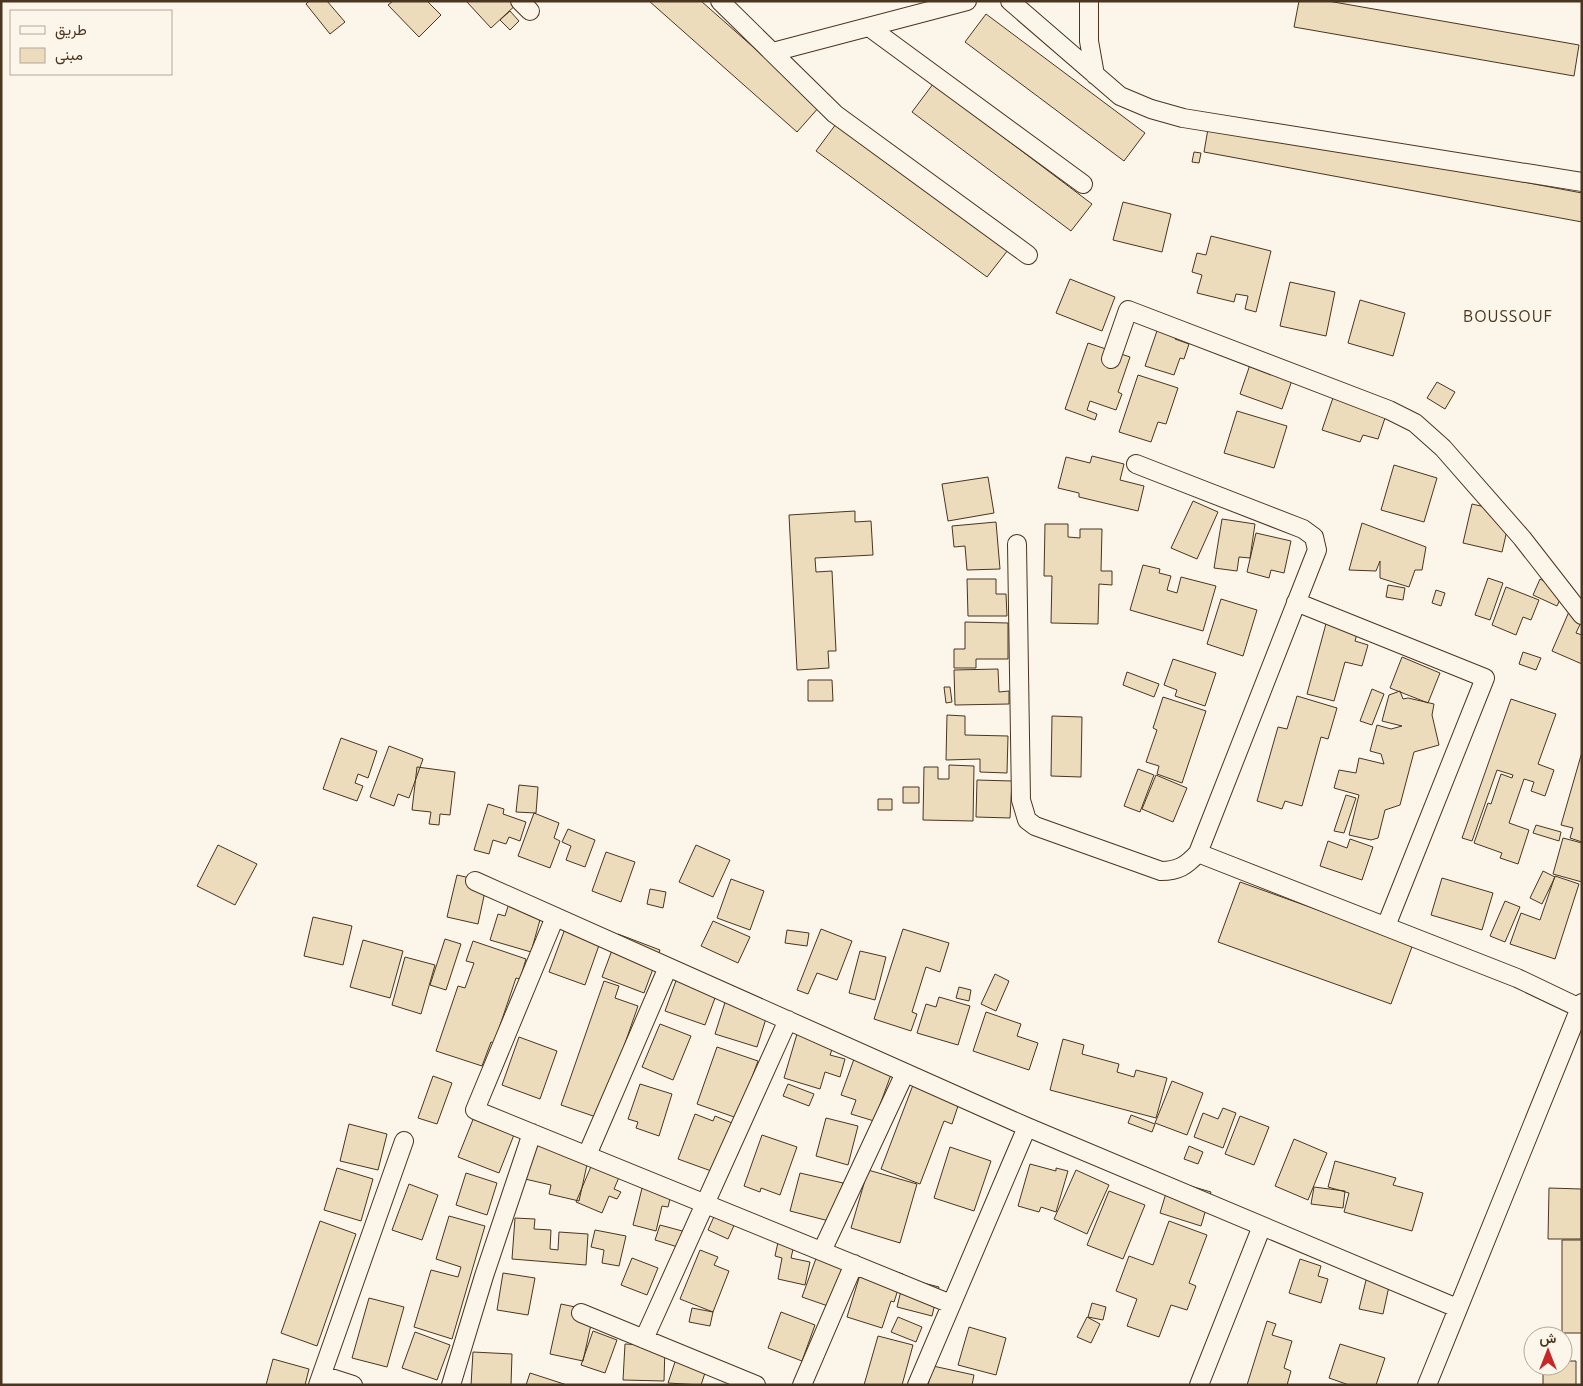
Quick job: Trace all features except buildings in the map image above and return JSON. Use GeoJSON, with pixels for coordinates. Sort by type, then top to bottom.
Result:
{"type":"FeatureCollection","features":[{"type":"Feature","properties":{"kind":"street"},"geometry":{"type":"LineString","coordinates":[[720,1],[835,114],[1028,254]]}},
{"type":"Feature","properties":{"kind":"street"},"geometry":{"type":"LineString","coordinates":[[773,52],[966,1]]}},
{"type":"Feature","properties":{"kind":"street"},"geometry":{"type":"LineString","coordinates":[[1010,1],[1120,96],[1151,109],[1183,118],[1582,182]]}},
{"type":"Feature","properties":{"kind":"street"},"geometry":{"type":"LineString","coordinates":[[1089,1],[1089,41],[1095,75]]}},
{"type":"Feature","properties":{"kind":"street"},"geometry":{"type":"LineString","coordinates":[[869,27],[1083,184]]}},
{"type":"Feature","properties":{"kind":"street"},"geometry":{"type":"LineString","coordinates":[[1111,359],[1128,310],[1389,410],[1415,423],[1443,448],[1516,532],[1582,615]]}},
{"type":"Feature","properties":{"kind":"street"},"geometry":{"type":"LineString","coordinates":[[1017,544],[1021,800],[1027,820],[1035,826],[1161,871],[1175,871],[1188,864],[1198,853],[1317,550],[1314,536],[1302,529],[1136,464]]}},
{"type":"Feature","properties":{"kind":"street"},"geometry":{"type":"LineString","coordinates":[[1296,602],[1485,678],[1386,926]]}},
{"type":"Feature","properties":{"kind":"street"},"geometry":{"type":"LineString","coordinates":[[1198,853],[1518,978],[1581,1007],[1427,1385]]}},
{"type":"Feature","properties":{"kind":"street"},"geometry":{"type":"LineString","coordinates":[[475,881],[1027,1127],[1457,1308]]}},
{"type":"Feature","properties":{"kind":"street"},"geometry":{"type":"LineString","coordinates":[[555,917],[475,1110],[951,1304]]}},
{"type":"Feature","properties":{"kind":"street"},"geometry":{"type":"LineString","coordinates":[[587,1156],[668,967]]}},
{"type":"Feature","properties":{"kind":"street"},"geometry":{"type":"LineString","coordinates":[[644,1339],[788,1020]]}},
{"type":"Feature","properties":{"kind":"street"},"geometry":{"type":"LineString","coordinates":[[822,1251],[905,1073]]}},
{"type":"Feature","properties":{"kind":"street"},"geometry":{"type":"LineString","coordinates":[[916,1385],[1027,1127]]}},
{"type":"Feature","properties":{"kind":"street"},"geometry":{"type":"LineString","coordinates":[[451,1385],[484,1276],[532,1133]]}},
{"type":"Feature","properties":{"kind":"street"},"geometry":{"type":"LineString","coordinates":[[353,1385],[320,1380],[404,1141]]}},
{"type":"Feature","properties":{"kind":"street"},"geometry":{"type":"LineString","coordinates":[[1199,1385],[1262,1226]]}},
{"type":"Feature","properties":{"kind":"street"},"geometry":{"type":"LineString","coordinates":[[802,1385],[854,1264]]}},
{"type":"Feature","properties":{"kind":"street"},"geometry":{"type":"LineString","coordinates":[[581,1313],[756,1385]]}},
{"type":"Feature","properties":{"kind":"district","name":"BOUSSOUF"},"geometry":{"type":"Point","coordinates":[1508,316]}}]}
